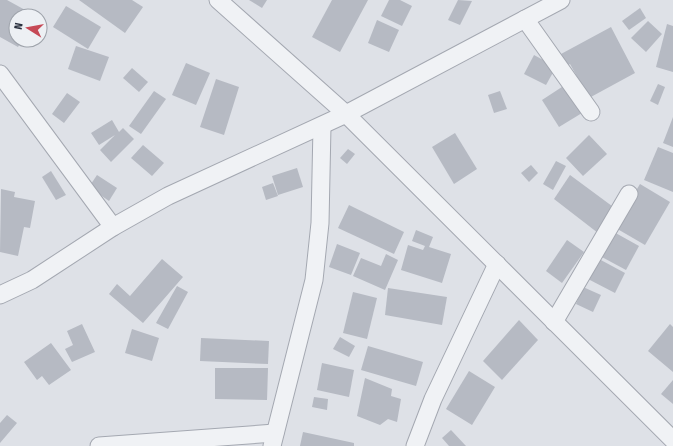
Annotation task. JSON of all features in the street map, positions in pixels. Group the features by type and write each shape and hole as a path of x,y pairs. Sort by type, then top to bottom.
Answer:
{"street":[{"path":"218,0 346,114 673,440"},
{"path":"0,295 32,280 113,227 168,196 346,114 558,1"},
{"path":"525,19 591,112"},
{"path":"0,74 113,227"},
{"path":"99,446 273,440 314,280 320,223 322,126"},
{"path":"554,322 629,194"},
{"path":"415,446 433,399 497,264"}],"building":[{"path":"0,0 7,0 22,8 8,8 8,41 0,37"},
{"path":"79,0 132,0 143,7 125,33"},
{"path":"249,0 267,0 262,8"},
{"path":"332,0 368,0 340,52 312,37"},
{"path":"389,0 400,0 412,6 402,26 381,16"},
{"path":"458,0 472,1 460,25 448,20"},
{"path":"66,6 101,27 88,49 53,27"},
{"path":"640,8 646,18 629,30 622,21"},
{"path":"377,20 399,30 389,52 368,43"},
{"path":"648,21 662,34 646,52 631,38"},
{"path":"667,24 673,26 673,72 656,67"},
{"path":"611,27 635,73 589,98 570,64 567,66 561,54"},
{"path":"76,46 109,57 100,81 68,69"},
{"path":"534,55 556,67 546,85 524,74"},
{"path":"186,63 210,73 196,105 172,95"},
{"path":"132,68 148,82 139,92 123,78"},
{"path":"216,79 239,87 224,135 200,127"},
{"path":"658,84 665,87 658,105 650,101"},
{"path":"565,85 582,113 559,127 542,100"},
{"path":"154,91 166,99 141,134 129,126"},
{"path":"500,91 507,109 494,113 488,95"},
{"path":"67,93 80,102 64,123 52,114"},
{"path":"673,117 673,147 663,143"},
{"path":"112,120 119,132 123,128 134,139 111,162 100,150 115,135 99,145 91,133"},
{"path":"455,133 477,169 454,184 432,147"},
{"path":"589,135 607,154 583,176 566,158"},
{"path":"143,145 164,163 152,176 131,158"},
{"path":"658,147 673,153 673,192 644,180"},
{"path":"348,149 355,154 347,164 340,158"},
{"path":"556,161 566,166 553,190 543,184"},
{"path":"531,165 538,173 529,182 521,173"},
{"path":"297,168 303,187 278,195 272,176"},
{"path":"51,171 66,195 56,200 42,177"},
{"path":"97,175 117,188 109,201 89,187"},
{"path":"570,175 616,209 598,233 554,199"},
{"path":"273,183 278,196 266,200 262,187"},
{"path":"640,184 670,202 645,245 614,227"},
{"path":"1,189 15,192 14,197 35,201 30,228 24,227 18,256 0,252"},
{"path":"349,205 404,232 394,254 338,228"},
{"path":"416,230 433,237 429,247 451,254 442,283 401,270 408,245 423,250 425,246 412,241"},
{"path":"612,231 639,246 626,270 600,256"},
{"path":"567,240 584,252 562,283 546,271"},
{"path":"337,244 360,253 351,275 329,267"},
{"path":"386,254 398,260 385,290 353,276 361,258 381,266"},
{"path":"162,259 183,277 143,323 109,294 117,284 130,296"},
{"path":"599,259 625,273 615,293 588,279"},
{"path":"177,286 188,292 168,329 156,323"},
{"path":"583,287 601,295 593,312 576,304"},
{"path":"388,288 447,297 442,325 385,315"},
{"path":"353,292 377,298 367,339 343,333"},
{"path":"519,320 538,340 502,380 483,361"},
{"path":"82,324 95,352 72,362 65,349 73,345 67,331"},
{"path":"670,324 673,327 673,372 648,351"},
{"path":"132,329 159,338 152,361 125,353"},
{"path":"340,337 355,346 349,357 333,349"},
{"path":"201,338 269,341 268,364 200,361"},
{"path":"51,343 71,370 49,385 42,376 37,380 24,362"},
{"path":"368,346 423,362 416,386 361,370"},
{"path":"322,363 354,370 349,397 317,390"},
{"path":"215,368 268,368 267,400 215,399"},
{"path":"469,371 495,387 472,425 446,409"},
{"path":"365,378 392,389 391,396 401,399 397,422 388,419 380,425 357,416"},
{"path":"673,380 673,404 661,394"},
{"path":"314,397 328,399 327,410 312,407"},
{"path":"7,415 17,423 0,443 0,423"},
{"path":"451,430 466,446 449,446 442,438"},
{"path":"303,432 354,443 354,446 300,446"}]}
